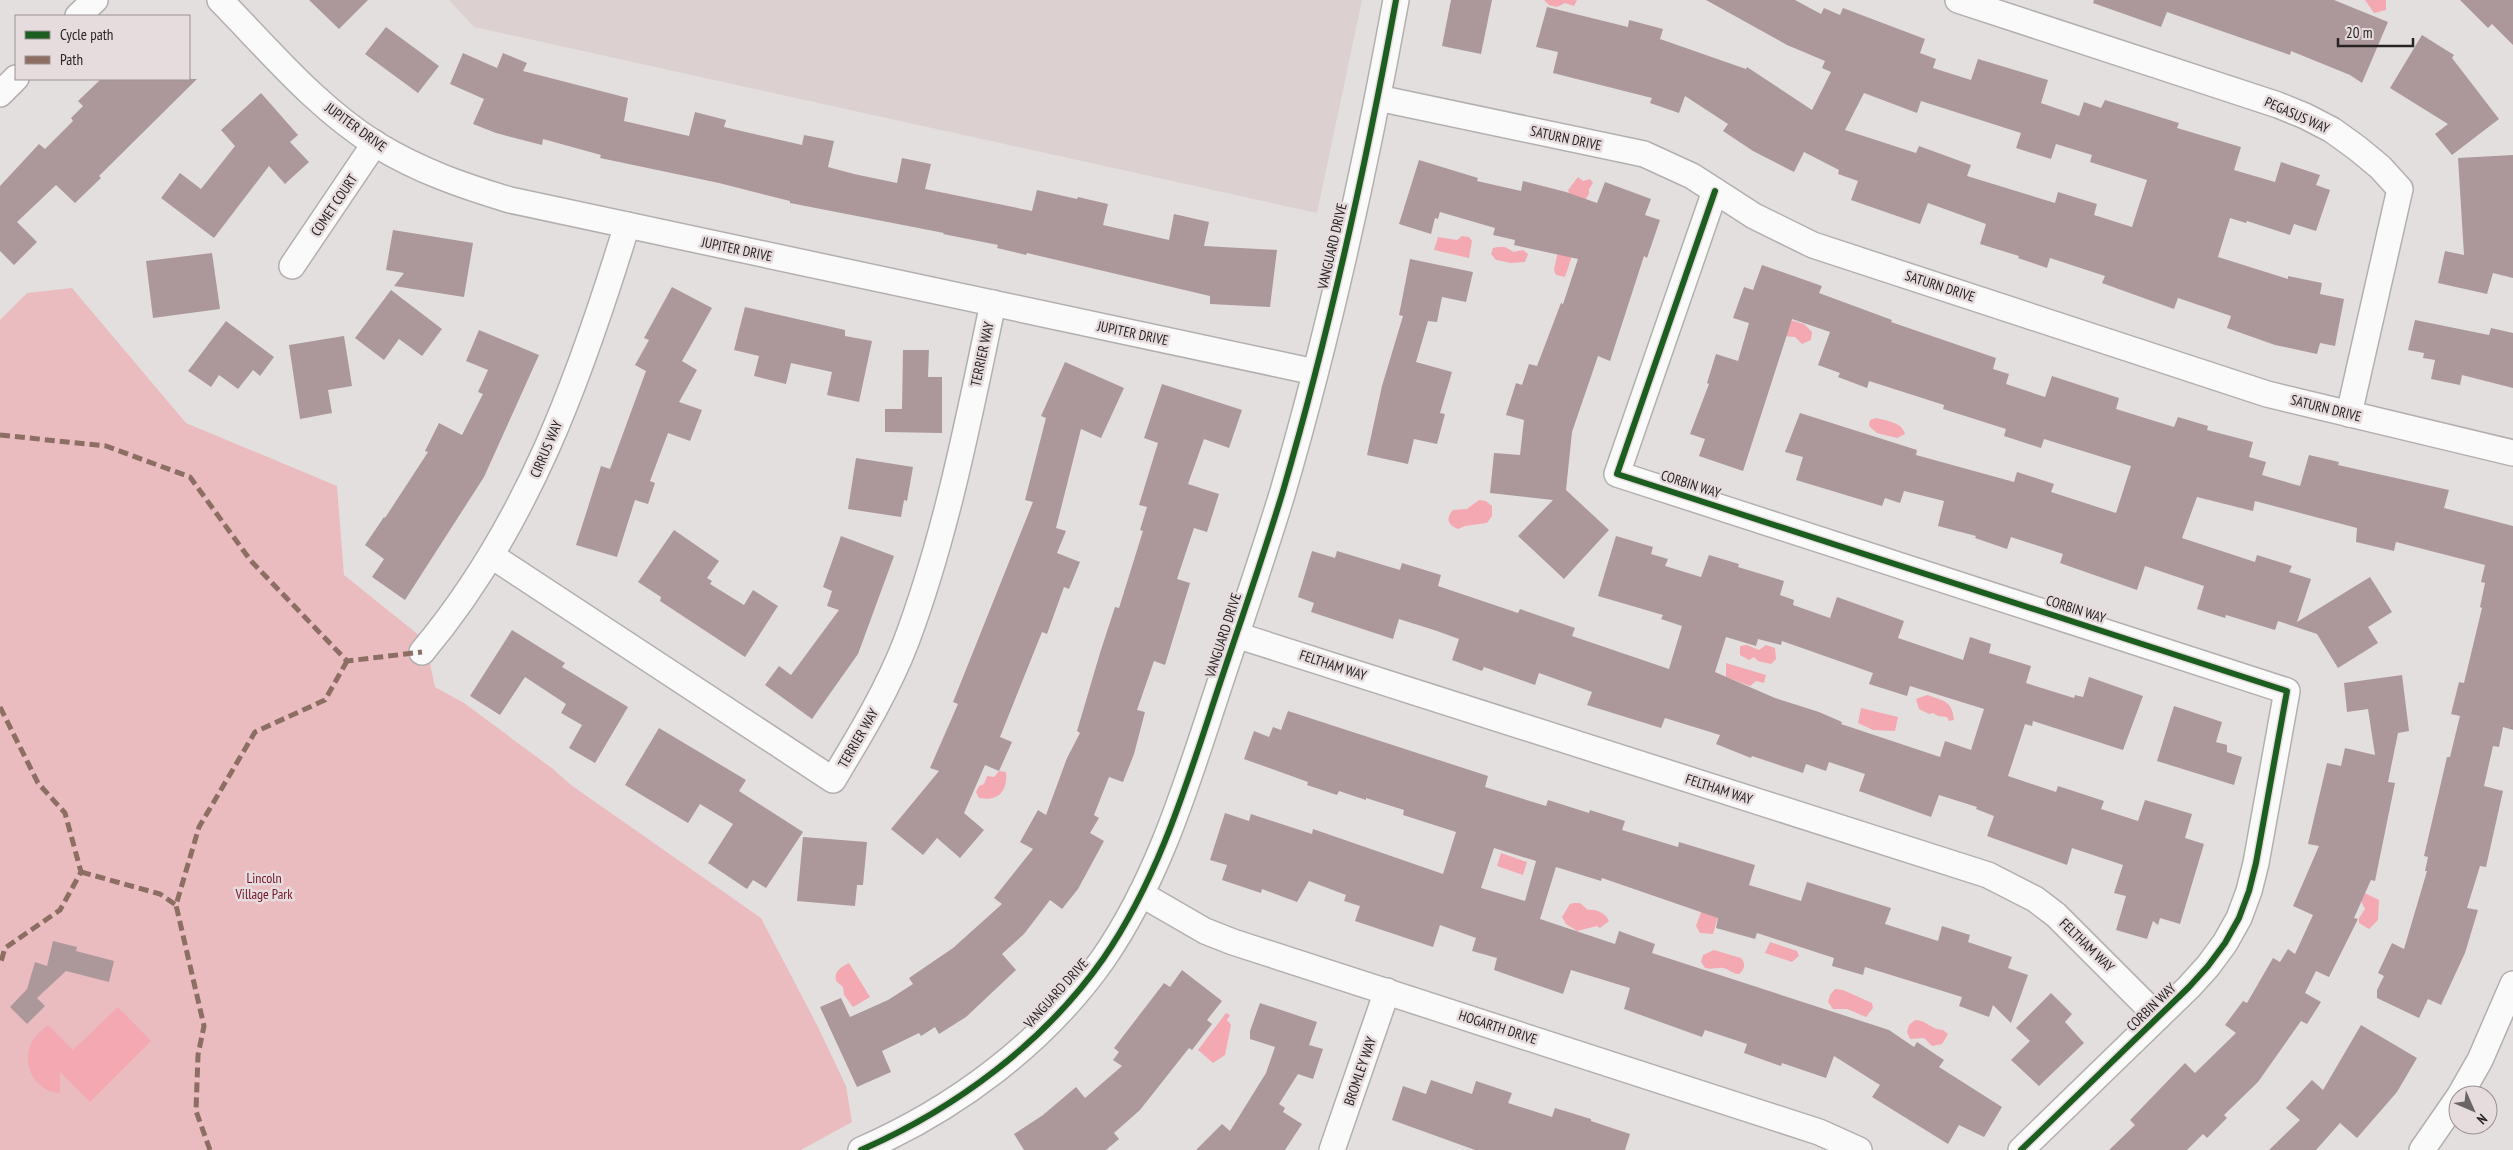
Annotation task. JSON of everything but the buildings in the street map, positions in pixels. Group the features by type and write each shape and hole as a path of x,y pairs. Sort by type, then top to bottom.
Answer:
{"street":[{"path":"79,15 95,0"},
{"name":"JUPITER DRIVE","path":"220,0 331,110 375,143 402,159 453,183 510,200 1315,372"},
{"name":"VANGUARD DRIVE","path":"861,1150 913,1125 960,1095 1010,1059 1075,994 1106,954 1141,894 1170,830 1282,492 1315,372 1378,98 1396,0"},
{"name":"PEGASUS WAY","path":"1958,0 2025,11 2278,104 2332,130 2380,167 2400,189 2350,414"},
{"path":"0,94 15,79"},
{"name":"SATURN DRIVE","path":"1378,98 1644,154 1669,163 1754,216 1813,245 2267,394 2513,452"},
{"name":"COMET COURT","path":"292,266 375,143"},
{"name":"CORBIN WAY","path":"1715,191 1617,474 2286,691 2256,863 2242,909 2225,943 2208,966 2158,1017 2021,1150"},
{"name":"CIRRUS WAY","path":"422,652 469,592 492,556 524,497 561,414 600,312 627,225"},
{"name":"TERRIER WAY","path":"492,556 834,780 873,713 890,678 906,642 928,578 963,448 993,303"},
{"name":"FELTHAM WAY","path":"1236,635 1988,875 2035,899 2056,915 2158,1017"},
{"name":"HOGARTH DRIVE","path":"1141,894 1206,931 1233,942 1819,1132 1859,1150"},
{"path":"2466,1085 2480,1060 2513,984"},
{"name":"BROMLEY WAY","path":"1332,1150 1387,991"},
{"path":"2422,1150 2448,1113"}],"shaded area":[{"path":"449,0 1362,0 1317,213 474,27"},
{"path":"1544,0 1577,0 1574,6 1565,3 1557,7 1549,5"},
{"path":"2365,0 2386,0 2386,10 2374,13"},
{"path":"1578,177 1583,181 1590,179 1593,183 1585,200 1571,198 1568,190"},
{"path":"1462,236 1469,237 1472,241 1469,258 1434,250 1438,237 1457,240"},
{"path":"1559,246 1572,256 1565,277 1556,275 1554,270"},
{"path":"1505,247 1514,252 1523,250 1528,254 1525,262 1511,263 1496,260 1491,254 1493,248"},
{"path":"1783,318 1804,324 1812,332 1811,340 1802,344 1795,337 1782,336"},
{"path":"1876,418 1897,424 1905,434 1897,438 1877,433 1869,426 1870,420"},
{"path":"1479,500 1486,501 1492,506 1492,516 1487,523 1465,526 1458,529 1450,524 1448,519 1453,510 1467,509"},
{"path":"1747,645 1759,650 1766,645 1775,648 1776,659 1771,664 1758,661 1754,657 1749,660 1740,655 1740,646"},
{"path":"1726,663 1766,675 1764,683 1756,681 1750,686 1726,677"},
{"path":"1927,695 1949,705 1954,720 1949,721 1947,717 1938,716 1933,713 1929,714 1919,709 1916,699"},
{"path":"1861,708 1898,717 1895,731 1873,730 1858,723"},
{"path":"999,771 1006,772 1003,790 996,797 979,798 976,792 979,786 984,784 987,776 994,777"},
{"path":"1501,853 1527,862 1523,875 1497,866"},
{"path":"2365,893 2379,900 2378,920 2369,929 2359,923 2359,918 2365,909 2361,901"},
{"path":"1580,903 1588,910 1600,912 1609,921 1600,928 1597,926 1577,931 1566,924 1562,917 1570,904"},
{"path":"1704,904 1718,916 1713,934 1700,933 1696,926"},
{"path":"1770,942 1797,951 1799,956 1792,962 1765,953"},
{"path":"1714,950 1741,958 1744,964 1743,970 1739,974 1723,968 1705,968 1701,962 1703,955"},
{"path":"849,963 870,997 853,1007 844,995 843,987 836,981 838,970"},
{"path":"1835,989 1843,990 1872,1003 1873,1008 1866,1017 1847,1009 1833,1009 1828,1002 1830,995"},
{"path":"118,1007 151,1041 90,1102 60,1072 60,1093 52,1092 38,1083 30,1070 28,1054 31,1043 40,1032 48,1025 73,1050"},
{"path":"1226,1013 1230,1015 1227,1020 1231,1025 1225,1055 1213,1063 1198,1050"},
{"path":"1915,1020 1943,1030 1948,1034 1942,1044 1932,1046 1924,1038 1910,1039 1907,1032 1909,1025"}],"green space":[{"name":"Lincoln Village Park","path":"72,288 186,423 337,486 344,575 425,640 435,687 464,703 553,769 571,785 761,918 817,1025 846,1086 852,1122 801,1150 0,1150 0,320 27,293"}],"marked path":[{"path":"0,435 106,446 190,477 251,561 347,661 422,652"},
{"path":"210,1150 196,1111 198,1055 204,1026 176,905 199,827 255,732 325,700 347,661"},
{"path":"0,707 38,783 65,813 81,872 60,910 5,948 0,965"},
{"path":"81,872 160,894 176,905"}],"cycle path":[{"path":"861,1150 930,1115 963,1094 995,1071 1054,1019 1080,990 1103,959 1123,927 1157,859 1185,788 1268,538 1300,430 1346,247 1396,0"},
{"path":"1715,191 1617,474 2287,691 2256,863 2249,891 2239,918 2225,943 2189,987 2021,1150"}]}
